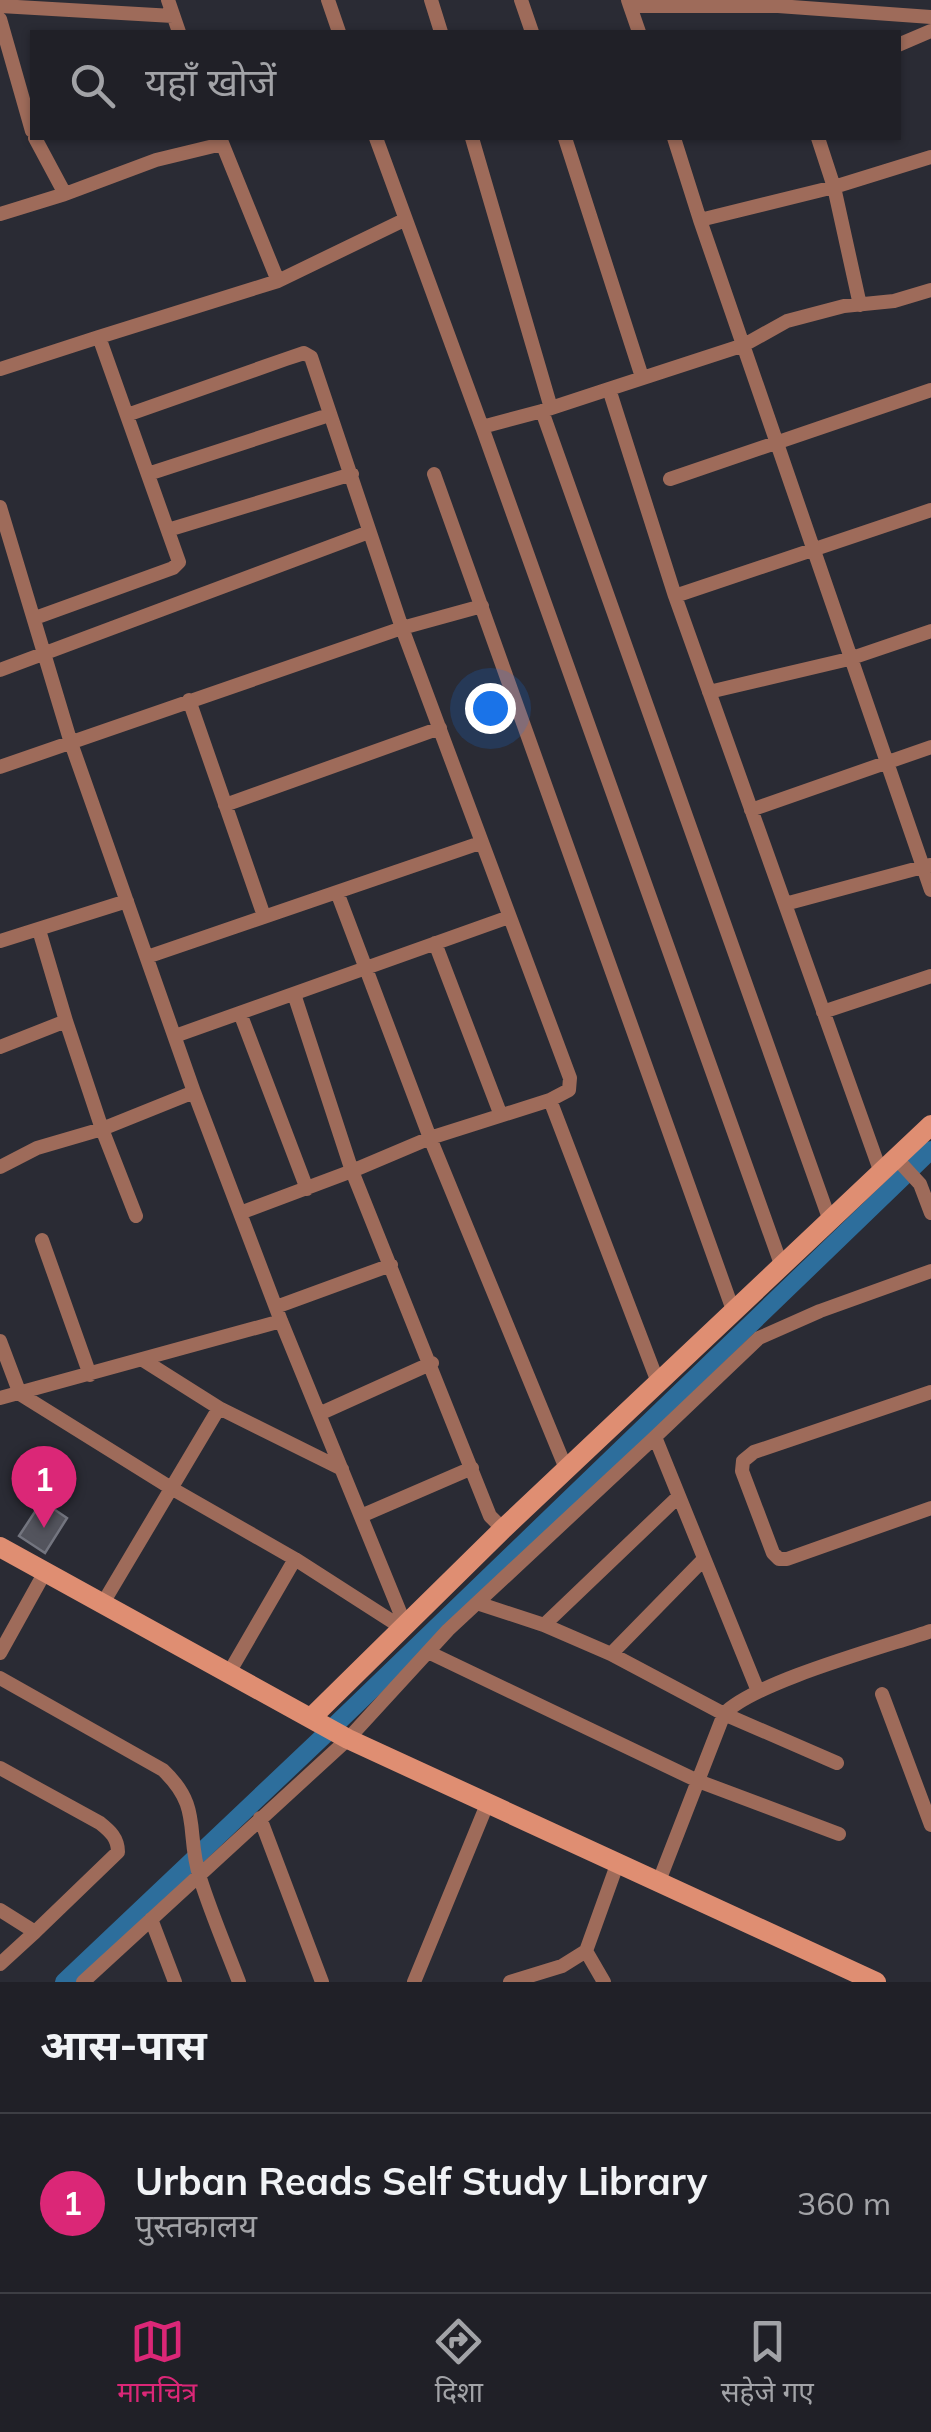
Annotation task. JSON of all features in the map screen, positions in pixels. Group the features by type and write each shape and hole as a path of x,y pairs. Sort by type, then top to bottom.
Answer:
{"street":[{"path":"168,0 178,30"},
{"path":"328,0 338,30"},
{"path":"432,0 440,30"},
{"path":"521,0 531,30"},
{"path":"639,30 629,3 778,6 931,17"},
{"path":"0,6 173,16"},
{"path":"0,19 30,120"},
{"path":"901,45 931,31"},
{"path":"37,140 65,194"},
{"path":"377,140 782,1268"},
{"path":"473,140 547,409 830,1221"},
{"path":"566,140 642,377"},
{"path":"675,140 849,659 927,866 931,890"},
{"path":"819,140 834,187 860,305"},
{"path":"0,214 221,141 278,281"},
{"path":"700,220 834,187 931,157"},
{"path":"0,369 278,281 404,220"},
{"path":"482,428 744,345 786,321 832,308 894,301 931,290"},
{"path":"35,618 177,566 179,562 99,337"},
{"path":"126,415 304,353 314,361 402,628 570,1078 566,1092 550,1100 430,1138 240,1213"},
{"path":"608,389 675,596 823,1012 894,1166 920,1184 931,1213"},
{"path":"670,480 931,390"},
{"path":"148,474 329,415"},
{"path":"168,530 352,474"},
{"path":"434,474 734,1313"},
{"path":"0,507 5,541 47,654 71,742 194,1092 405,1628"},
{"path":"675,596 931,510"},
{"path":"0,670 369,532"},
{"path":"0,767 402,628 482,606"},
{"path":"709,692 849,659 931,631"},
{"path":"189,700 264,916"},
{"path":"226,805 440,728"},
{"path":"752,810 931,747"},
{"path":"147,957 480,843"},
{"path":"785,904 927,866"},
{"path":"337,892 430,1138 567,1471"},
{"path":"0,942 127,901"},
{"path":"175,1036 509,917"},
{"path":"38,930 102,1129 136,1216"},
{"path":"435,943 500,1113"},
{"path":"823,1012 931,976"},
{"path":"294,994 352,1171 490,1516 503,1530"},
{"path":"240,1013 307,1188"},
{"path":"0,1048 66,1020"},
{"path":"0,1167 38,1148 102,1129 194,1092"},
{"path":"550,1100 659,1386"},
{"path":"314,1717 503,1530 830,1221 894,1166 931,1125"},
{"path":"42,1240 90,1375"},
{"path":"0,1398 143,1360 279,1314 391,1265"},
{"path":"82,1982 260,1818 477,1603 759,1338 820,1311 931,1271"},
{"path":"0,1342 20,1394 405,1628"},
{"path":"143,1360 219,1408 342,1469"},
{"path":"319,1414 432,1363"},
{"path":"931,1392 754,1452 743,1461 742,1471 774,1553 783,1560 931,1508"},
{"path":"102,1602 219,1408"},
{"path":"654,1437 758,1691"},
{"path":"360,1516 472,1468"},
{"path":"544,1625 680,1496"},
{"path":"0,1547 345,1737 876,1982"},
{"path":"611,1654 704,1558"},
{"path":"230,1671 295,1559"},
{"path":"0,1653 45,1572"},
{"path":"477,1603 544,1625 611,1654 724,1714 837,1762"},
{"path":"659,1881 724,1714 758,1691 931,1630"},
{"path":"428,1652 698,1781 839,1834"},
{"path":"0,1678 162,1770 173,1780 189,1805 198,1874 239,1982"},
{"path":"882,1694 931,1826"},
{"path":"0,1768 100,1823 118,1844 118,1852 0,1964"},
{"path":"414,1982 488,1802"},
{"path":"260,1818 322,1982"},
{"path":"510,1982 562,1966 586,1951 618,1862"},
{"path":"0,1910 34,1932"},
{"path":"150,1918 175,1982"},
{"path":"586,1951 604,1982"}],"building":[{"path":"42,1501 67,1518 45,1553 19,1536"}],"waterway":[{"path":"64,1982 931,1150"}],"place":[{"name":"Urban Reads Self Study Library","path":"44,1528"}]}
